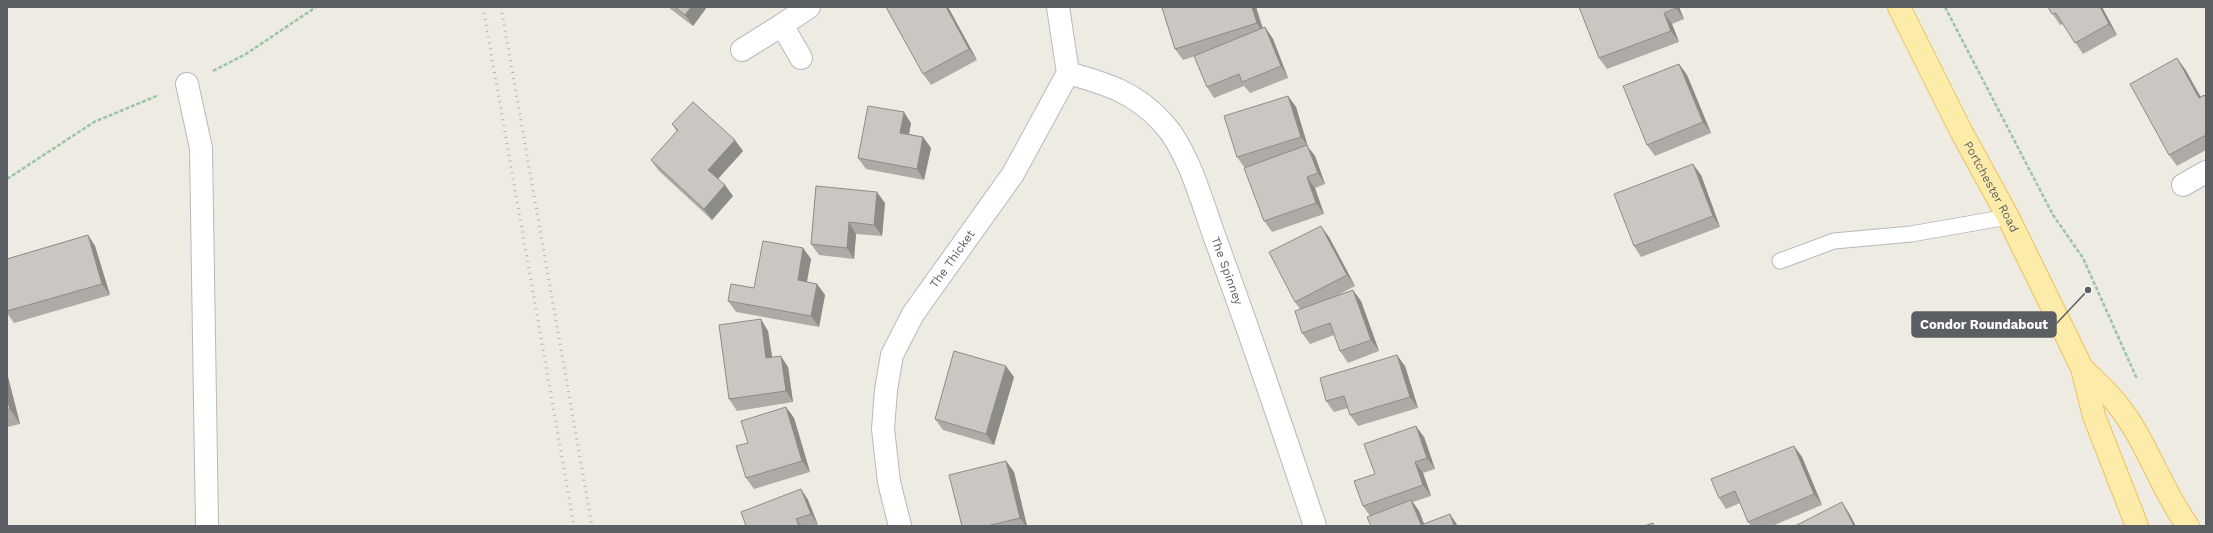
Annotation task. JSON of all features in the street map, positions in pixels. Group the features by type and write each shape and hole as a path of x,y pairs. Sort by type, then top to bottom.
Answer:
{"main road":[{"name":"Portchester Road","path":"1899,7 1961,131 2008,217 2082,368 2094,416 2137,526"},
{"name":"Portchester Road","path":"2082,368 2118,404 2141,441 2162,485 2188,526"}],"street":[{"path":"742,50 809,7"},
{"path":"1058,7 1068,73"},
{"path":"782,25 801,58"},
{"name":"The Thicket","path":"900,526 889,482 883,429 886,390 892,355 913,314 1014,174 1068,73"},
{"name":"The Spinney","path":"1068,73 1111,85 1138,100 1164,124 1186,159 1249,328 1315,526"},
{"path":"187,84 201,148 207,526"},
{"path":"2183,185 2206,172"}],"lane":[{"path":"1780,261 1834,241 1911,234 2008,217"}],"path":[{"path":"1945,7 2053,215 2082,258 2139,383"}],"building":[{"path":"675,7 691,7 685,15"},
{"path":"886,7 946,7 969,49 923,74"},
{"path":"1252,7 1257,23 1175,49 1162,8"},
{"path":"1579,7 1676,8 1664,13 1671,31 1599,58"},
{"path":"2048,7 2100,7 2109,24 2075,43 2056,13 2052,14"},
{"path":"1265,27 1281,66 1242,82 1239,74 1207,87 1194,56"},
{"path":"2177,58 2199,98 2204,95 2206,98 2206,135 2169,155 2130,84"},
{"path":"1679,64 1703,122 1647,145 1623,86"},
{"path":"1288,96 1301,137 1237,157 1224,116"},
{"path":"693,102 735,140 708,170 725,185 704,209 651,160 678,130 672,124"},
{"path":"868,106 904,112 900,133 923,137 917,169 858,158"},
{"path":"1307,145 1318,173 1307,177 1316,203 1264,221 1244,168"},
{"path":"1693,164 1713,216 1634,246 1614,194"},
{"path":"816,186 877,192 874,225 849,222 847,248 811,244"},
{"path":"1321,226 1347,275 1295,302 1269,252"},
{"path":"88,235 102,284 7,311 7,259"},
{"path":"763,241 803,248 798,280 817,284 811,316 728,301 731,284 754,288"},
{"path":"1353,290 1371,340 1340,351 1330,323 1302,333 1295,311"},
{"path":"761,319 766,358 781,356 786,391 729,399 719,325"},
{"path":"954,351 1006,366 986,434 935,419"},
{"path":"1397,355 1410,397 1350,415 1344,396 1326,401 1320,378"},
{"path":"7,398 10,409 7,410"},
{"path":"786,407 802,461 746,478 736,446 748,443 741,421"},
{"path":"1416,426 1427,458 1415,462 1423,485 1363,506 1354,481 1375,474 1364,444"},
{"path":"1794,446 1814,494 1748,522 1735,491 1719,498 1711,479"},
{"path":"1006,461 1020,518 987,526 962,526 949,475"},
{"path":"801,489 811,514 796,519 799,526 746,526 741,512"},
{"path":"1411,500 1421,525 1450,514 1454,526 1371,526 1367,517"},
{"path":"1842,502 1854,526 1795,526"},
{"path":"1653,523 1654,526 1644,526"}],"railway":[{"path":"483,7 574,526"},
{"path":"501,7 592,526"}],"place":[{"name":"Condor Roundabout","path":"2088,290"}]}
